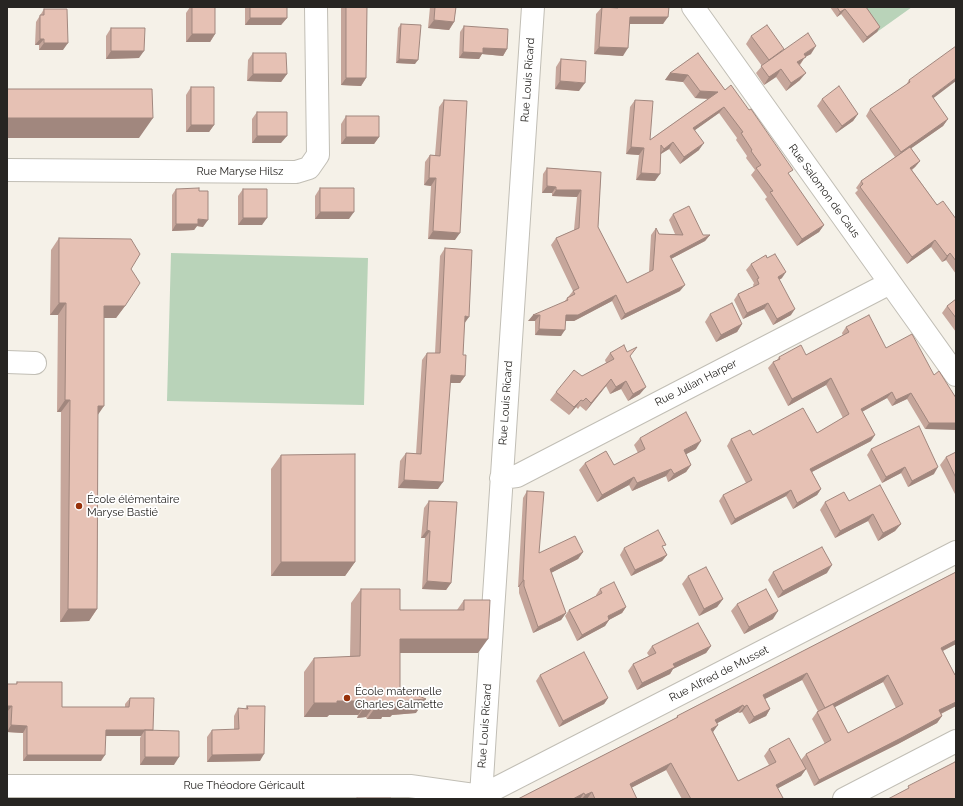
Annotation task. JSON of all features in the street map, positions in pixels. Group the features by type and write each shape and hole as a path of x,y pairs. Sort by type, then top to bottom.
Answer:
{"street":[{"name":"Rue Maryse Hilsz","path":"7,170 296,172 310,168 318,155 316,7"},
{"name":"Rue Louis Ricard","path":"482,798 533,7"},
{"name":"Rue Salomon de Caus","path":"693,7 956,375"},
{"name":"Rue Julian Harper","path":"502,478 517,476 890,282"},
{"path":"7,362 35,363"},
{"name":"Rue Alfred de Musset","path":"482,798 956,552"},
{"path":"844,799 956,741"},
{"name":"Rue Théodore Géricault","path":"7,786 410,786 454,796 482,798"}],"green space":[{"path":"858,7 912,7 877,32"},
{"path":"171,253 368,258 364,405 167,401"}],"building":[{"path":"192,7 215,7 215,34 192,34"},
{"path":"250,7 287,7 287,18 250,18"},
{"path":"346,7 367,7 366,78 346,78"},
{"path":"435,7 456,7 454,22 434,20"},
{"path":"602,7 669,7 668,17 630,17 628,48 599,47"},
{"path":"837,7 866,7 880,27 867,37 845,9 840,12"},
{"path":"44,9 67,9 68,43 44,43 44,39 40,39 40,15 44,15"},
{"path":"401,24 421,25 418,60 399,59"},
{"path":"767,25 784,49 769,60 751,36"},
{"path":"464,26 508,29 507,49 483,48 483,53 463,52"},
{"path":"111,28 145,28 144,51 111,51"},
{"path":"808,33 816,46 804,54 806,57 797,62 806,73 791,83 781,69 769,77 761,66"},
{"path":"956,46 956,78 932,96 948,119 901,152 870,109 910,82 909,80"},
{"path":"253,53 286,53 287,74 253,74"},
{"path":"698,53 725,90 731,85 749,110 751,109 793,170 788,173 824,225 802,239 770,192 773,191 756,168 761,165 741,133 743,132 724,107 693,128 704,143 684,157 673,142 664,149 661,145 660,174 641,173 644,148 631,147 635,100 653,101 650,140 718,92 700,91 688,75 670,73"},
{"path":"561,59 586,61 585,83 560,81"},
{"path":"839,86 858,114 842,126 822,99"},
{"path":"191,87 214,87 214,125 191,125"},
{"path":"7,89 152,89 153,118 7,118"},
{"path":"444,100 467,101 460,233 433,231 436,178 429,178 430,155 440,156"},
{"path":"257,112 287,112 287,136 257,136"},
{"path":"346,116 379,116 379,137 346,137"},
{"path":"910,147 920,161 910,168 937,205 943,201 956,219 956,261 950,253 947,256 935,240 912,257 860,187 863,184 861,181"},
{"path":"547,168 601,172 598,227 627,283 653,270 656,228 659,234 683,235 673,214 689,206 703,235 710,235 670,256 685,285 625,314 616,295 578,315 566,315 565,330 539,329 540,315 533,315 568,300 567,298 575,294 573,291 579,288 556,238 579,228 581,190 556,190 556,187 547,186"},
{"path":"199,188 199,191 208,191 208,220 198,219 198,224 176,224 176,189"},
{"path":"320,188 354,188 354,212 320,212"},
{"path":"243,189 267,189 267,218 243,218"},
{"path":"59,238 131,239 140,254 131,269 140,283 125,306 104,306 104,406 98,406 97,609 68,609 70,400 65,400 66,303 59,303"},
{"path":"445,248 472,250 469,317 465,316 463,355 466,355 465,376 451,375 443,482 404,480 406,453 421,454 427,353 440,353"},
{"path":"775,254 786,272 778,277 795,309 777,319 768,303 747,313 738,294 759,284 757,279 759,278 751,264 766,255 767,258"},
{"path":"956,299 956,318 947,306"},
{"path":"732,303 742,324 721,335 710,314"},
{"path":"869,315 886,348 912,334 934,375 939,371 956,398 956,423 929,423 911,393 896,400 892,392 861,409 875,435 810,469 821,489 797,503 791,490 735,519 723,495 752,480 731,439 750,430 753,435 803,408 817,433 849,414 831,378 792,399 773,362 801,345 806,355 849,332 846,327"},
{"path":"624,345 627,352 637,347 630,356 646,387 633,394 626,381 616,387 611,379 591,403 586,398 583,401 581,400 574,407 556,392 574,370 582,376 614,359 610,353"},
{"path":"686,412 701,441 684,450 691,465 674,474 671,469 637,483 634,477 602,495 585,463 606,451 614,465 645,449 640,438"},
{"path":"919,426 938,467 912,481 905,467 886,477 871,449"},
{"path":"956,452 956,478 946,457"},
{"path":"355,454 355,562 281,562 281,455"},
{"path":"880,485 901,524 883,533 873,514 840,531 825,502 844,492 849,501"},
{"path":"527,491 544,492 539,553 575,536 583,552 550,569 566,613 538,627 523,580"},
{"path":"429,501 457,502 451,583 427,581 430,531 427,530"},
{"path":"658,530 666,545 662,546 667,555 635,570 624,548"},
{"path":"822,547 832,565 783,591 773,572"},
{"path":"706,567 723,599 704,609 688,576"},
{"path":"956,572 956,640 941,648 955,675 956,674 956,702 939,710 942,716 819,780 806,754 831,740 817,712 825,708 807,673 763,695 770,709 754,717 747,705 744,707 743,705 715,720 718,725 711,729 738,781 776,762 769,749 789,738 806,769 776,785 783,798 781,799 691,799 671,763 630,784 637,799 595,799 592,792 585,795 584,793 573,799 518,799","holes":["888,675 903,704 848,733 833,704 825,708"]},
{"path":"614,582 626,607 608,616 609,620 582,635 569,610 602,593 600,589"},
{"path":"361,589 400,589 400,610 464,610 464,600 490,600 488,639 400,639 400,688 426,699 400,701 400,703 392,703 391,705 377,705 376,703 367,703 368,701 314,703 314,658 360,656"},
{"path":"766,589 778,611 749,627 737,604"},
{"path":"698,623 711,646 673,664 675,667 642,683 633,664 656,653 652,646"},
{"path":"584,652 608,698 563,721 540,675"},
{"path":"17,682 62,682 62,707 129,707 130,698 154,698 153,730 106,730 105,755 27,755 27,726 11,725 12,706 7,706 7,684 17,684"},
{"path":"247,706 265,706 264,754 212,755 212,730 239,729 238,708 248,709"},
{"path":"145,730 179,731 179,757 145,757"},
{"path":"955,762 956,799 888,799 909,788 908,786"},
{"path":"357,798 391,798 357,799"}],"place":[{"name":"École élémentaire Maryse Bastié","path":"79,506"},
{"name":"École maternelle Charles Calmette","path":"347,698"}]}
